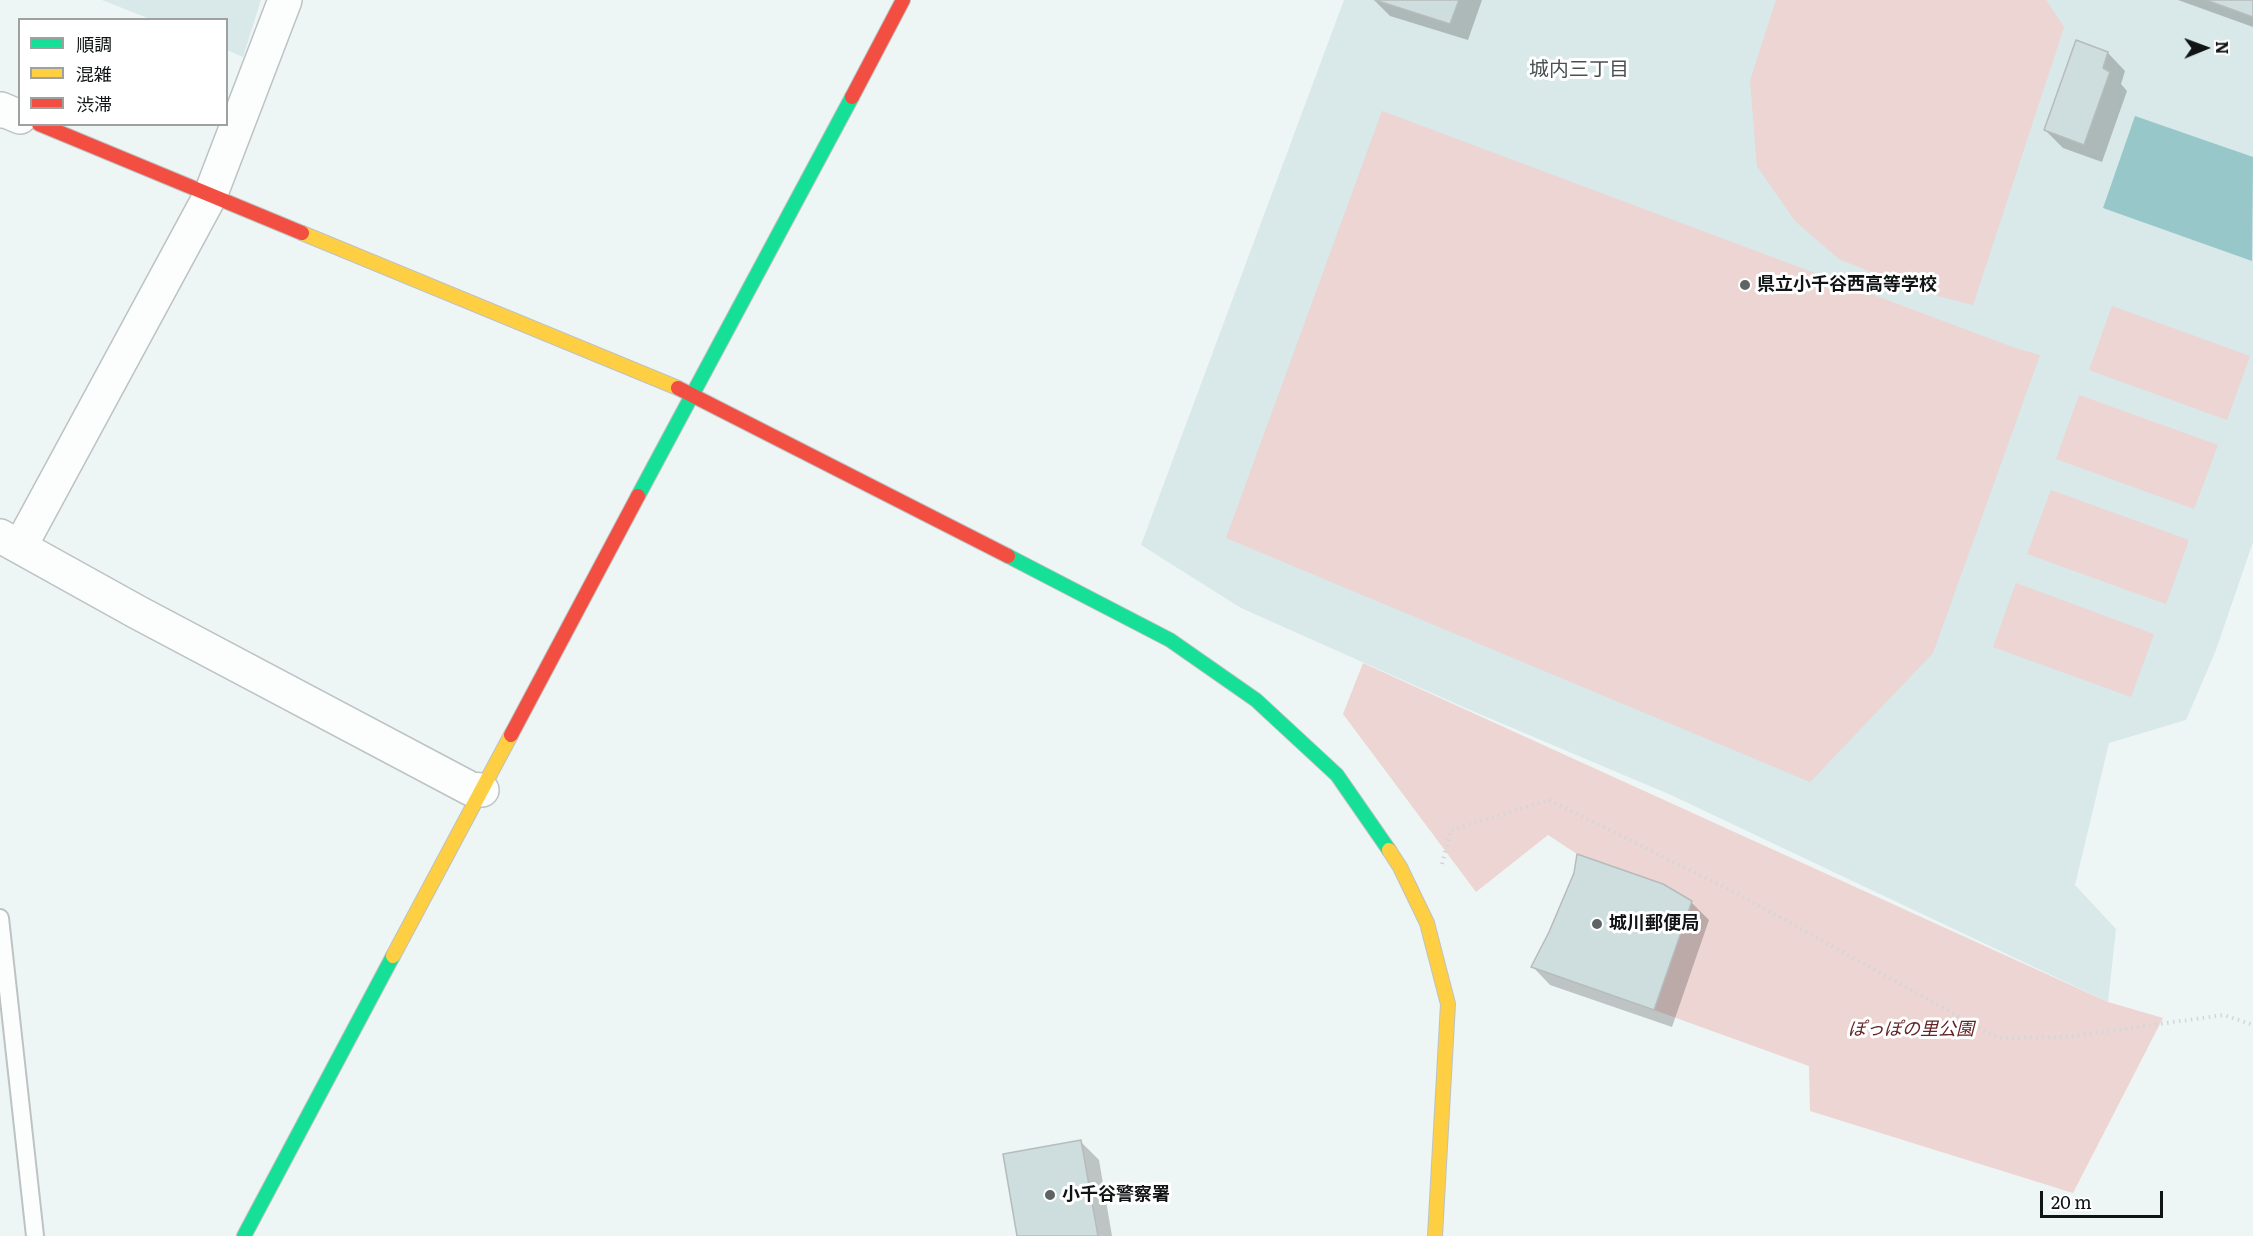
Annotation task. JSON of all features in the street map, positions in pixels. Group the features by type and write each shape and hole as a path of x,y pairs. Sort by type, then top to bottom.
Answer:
{"street":[{"path":"285,0 210,196 10,542 471,789 482,790"},
{"path":"244,1236 903,0"},
{"path":"0,111 1,109 18,116"},
{"path":"44,126 693,394 1170,640 1256,700 1337,775 1400,867 1427,923 1448,1004 1435,1236"}],"lane":[{"path":"0,918 36,1236"}],"path":[{"path":"1442,865 1451,830 1549,800 1736,893 1998,1038 2066,1037 2224,1015 2253,1025"}],"shaded area":[{"path":"102,0 261,0 243,57 228,50 228,18 147,18"},
{"name":"県立小千谷西高等学校","path":"1344,0 2253,0 2253,542 2216,650 2186,720 2109,743 2075,885 2116,929 2108,1002 1671,795 1470,710 1241,608 1141,545"}],"green space":[{"path":"1776,0 2046,0 2064,27 1973,305 1915,290 1839,259 1795,221 1757,166 1750,81"},
{"path":"1382,111 2018,349 2040,355 1933,653 1810,782 1226,538"},
{"path":"2112,306 2250,356 2227,420 2089,370"},
{"path":"2079,395 2218,445 2194,509 2056,459"},
{"path":"2051,490 2189,540 2166,604 2027,554"},
{"path":"2016,583 2154,634 2131,697 1993,647"},
{"name":"ぽっぽの里公園","path":"1363,663 2108,1002 2163,1018 2073,1193 1810,1111 1809,1066 1654,1010 1692,901 1663,884 1577,854 1548,835 1476,892 1343,714"}],"water":[{"path":"2135,116 2253,157 2252,261 2103,208"}],"building":[{"path":"1375,0 1459,0 1450,24"},
{"path":"2206,0 2253,0 2253,17"},
{"path":"2076,40 2108,52 2103,68 2110,72 2084,145 2044,130"},
{"name":"城川郵便局","path":"1577,854 1663,884 1692,901 1654,1010 1531,967 1549,932 1574,873"},
{"name":"小千谷警察署","path":"1081,1140 1098,1236 1017,1236 1003,1154"}],"traffic: fast":[{"path":"638,496 852,97"},
{"path":"1008,556 1170,640 1256,700 1337,775 1389,850"},
{"path":"244,1236 393,956"}],"traffic: slow":[{"path":"302,233 678,388"},
{"path":"393,956 511,735"},
{"path":"1389,850 1400,867 1427,923 1448,1004 1435,1236"}],"traffic: jam":[{"path":"852,97 903,0"},
{"path":"44,126 302,233"},
{"path":"678,388 1008,556"},
{"path":"511,735 638,496"}],"place":[{"name":"県立小千谷西高等学校","path":"1745,285"},
{"name":"城川郵便局","path":"1597,924"},
{"name":"小千谷警察署","path":"1050,1195"}],"district":[{"name":"城内三丁目","path":"1579,70"}]}
